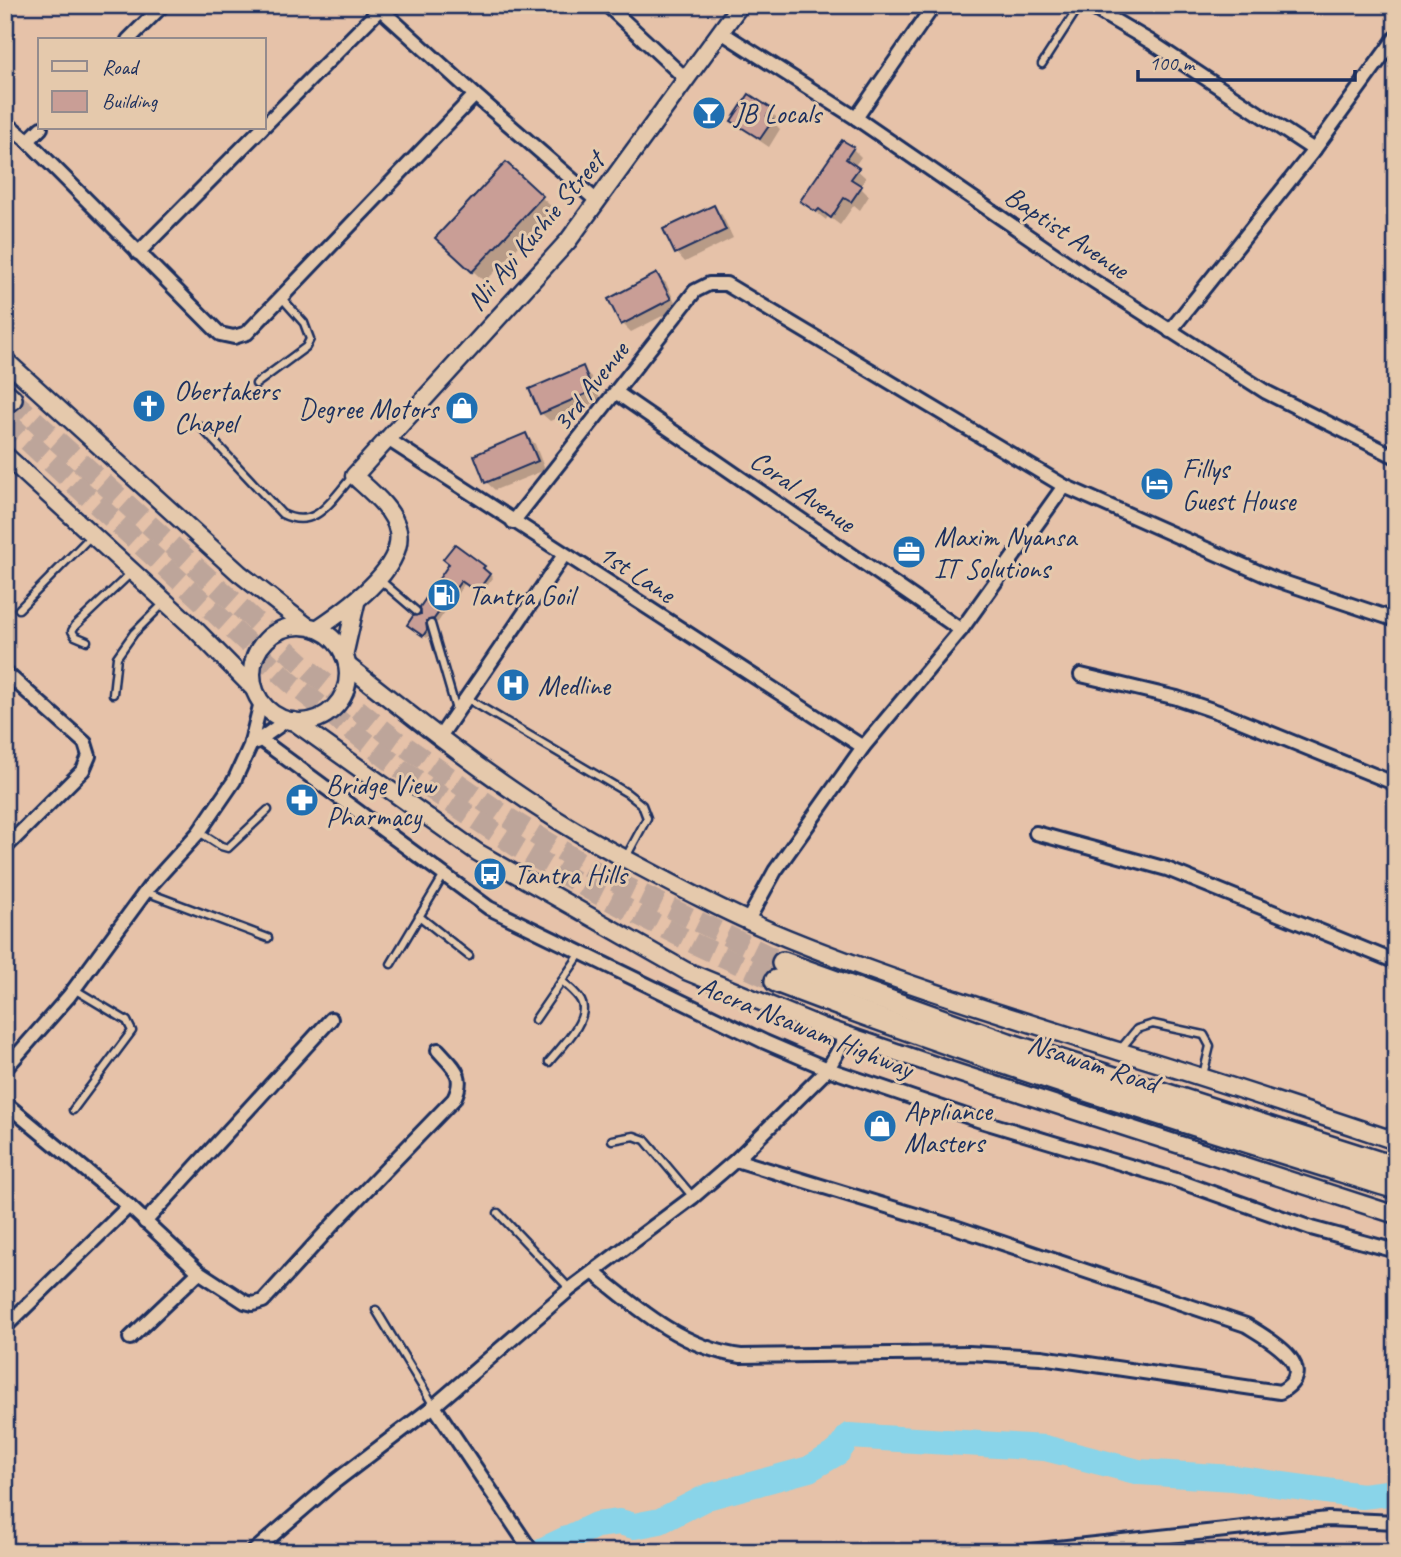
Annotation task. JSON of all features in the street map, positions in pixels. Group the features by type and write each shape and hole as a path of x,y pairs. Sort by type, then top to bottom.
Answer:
{"highway":[{"name":"Nsawam Road","path":"1396,1168 779,972 1000,1061 1202,1128 1396,1188"}],"main road":[{"name":"Nii Ayi Kushie Street","path":"354,476 568,241 740,5"},
{"path":"5,360 239,573 338,645 346,660 439,738 514,792 625,859 748,920 820,951 939,995 1396,1141"},
{"path":"5,454 166,602 277,716 290,720 477,852 687,971 847,1035 956,1073 1396,1215"},
{"path":"258,696 253,664 259,649 269,637 283,629 312,628 356,603 378,579 396,552 398,532 388,512 354,476"},
{"path":"290,720 320,717 335,706 345,690 346,660 356,603"}],"street":[{"path":"130,38 163,5"},
{"path":"607,5 686,79"},
{"path":"856,118 934,5"},
{"path":"1088,5 1151,42 1314,150"},
{"path":"266,124 378,7 598,202"},
{"name":"Baptist Avenue","path":"720,32 856,118 1170,331 1266,392 1396,457"},
{"path":"1170,331 1314,150 1396,37"},
{"path":"5,121 220,334 233,337 247,333 475,95"},
{"path":"28,141 39,130"},
{"path":"138,253 260,130"},
{"name":"3rd Avenue","path":"513,522 695,291 709,284 726,284 1064,486"},
{"name":"Coral Avenue","path":"617,393 961,630"},
{"name":"1st Lane","path":"386,438 863,747"},
{"path":"748,920 775,871 863,747 961,630 1064,486 1274,579 1396,620"},
{"path":"439,738 564,555"},
{"path":"5,672 85,743 89,756 83,769 5,848"},
{"path":"1081,675 1199,705 1396,784"},
{"path":"5,1069 74,989 145,891 199,832 234,781 254,740 258,696"},
{"path":"254,740 290,720"},
{"name":"Accra Nsawam Highway","path":"254,740 489,908 765,1042 828,1069 981,1121 1173,1179 1298,1224 1396,1251"},
{"path":"1036,832 1167,869 1396,962"},
{"path":"145,1222 331,1019"},
{"path":"253,1552 333,1483 434,1406 570,1289 736,1160 828,1069 847,1035"},
{"path":"5,1103 128,1206 199,1272 245,1302 253,1304 263,1301 454,1099 461,1086 458,1074 438,1050"},
{"path":"593,1272 640,1311 666,1328 721,1353 741,1356 969,1353 1041,1357 1280,1392 1291,1386 1295,1376 1293,1361 1279,1345 1246,1325 952,1226 736,1160"},
{"path":"5,1327 128,1206"},
{"path":"130,1338 199,1272"},
{"path":"434,1406 530,1549"},
{"path":"1028,1551 1328,1520 1396,1522"}],"lane":[{"path":"1042,64 1080,5"},
{"path":"257,384 306,347 310,339 304,323 281,297"},
{"path":"200,426 282,514 293,520 304,521 316,516 354,476"},
{"path":"19,609 93,535"},
{"path":"87,642 75,636 72,631 75,626 132,571"},
{"path":"378,579 416,611"},
{"path":"113,694 117,657 134,633 166,602"},
{"path":"431,624 457,711"},
{"path":"466,698 627,793 642,805 647,818 625,859"},
{"path":"199,832 228,848 268,810"},
{"path":"391,964 444,875"},
{"path":"145,891 268,938"},
{"path":"419,916 469,956"},
{"path":"535,1020 581,953"},
{"path":"549,1062 582,1019 584,1008 580,999 562,981"},
{"path":"73,1110 132,1031 127,1021 74,989"},
{"path":"1119,1051 1137,1030 1153,1024 1204,1035 1210,1046 1202,1077"},
{"path":"612,1140 634,1136 645,1140 692,1196"},
{"path":"498,1213 570,1289"},
{"path":"376,1310 434,1406"}],"building":[{"path":"749,94 772,109 767,116 773,120 760,139 731,121"},
{"path":"842,140 854,147 846,159 859,168 851,179 862,186 851,202 844,198 831,218 819,209 816,212 800,201"},
{"path":"506,162 543,196 472,272 435,238"},
{"path":"714,205 726,230 675,254 663,229"},
{"path":"657,273 671,299 621,325 608,299"},
{"path":"583,366 593,391 540,414 529,389"},
{"path":"526,433 538,461 485,483 474,455"},
{"path":"455,544 485,566 483,568 490,574 477,592 461,581 434,619 426,621 427,630 423,636 407,625 413,616 421,614 420,607 449,564 443,559"}],"waterway":[{"path":"539,1552 596,1525 620,1522 634,1526 660,1521 707,1497 809,1469 838,1452 849,1436 1045,1448 1139,1472 1233,1478 1362,1496 1396,1492"}],"tunnel":[{"path":"11,399 310,671 393,738 508,818 600,874 783,963"},
{"path":"5,420 290,682 402,770 519,848 590,890 695,944 776,981"}],"place":[{"name":"JB Locals","path":"709,113"},
{"name":"Obertakers Chapel","path":"149,406"},
{"name":"Degree Motors","path":"462,408"},
{"name":"Fillys Guest House","path":"1157,484"},
{"name":"Maxim Nyansa IT Solutions","path":"909,552"},
{"name":"Tantra Goil","path":"444,595"},
{"name":"Medline","path":"513,685"},
{"name":"Bridge View Pharmacy","path":"302,800"},
{"name":"Tantra Hills","path":"490,874"},
{"name":"Appliance Masters","path":"880,1126"}]}
